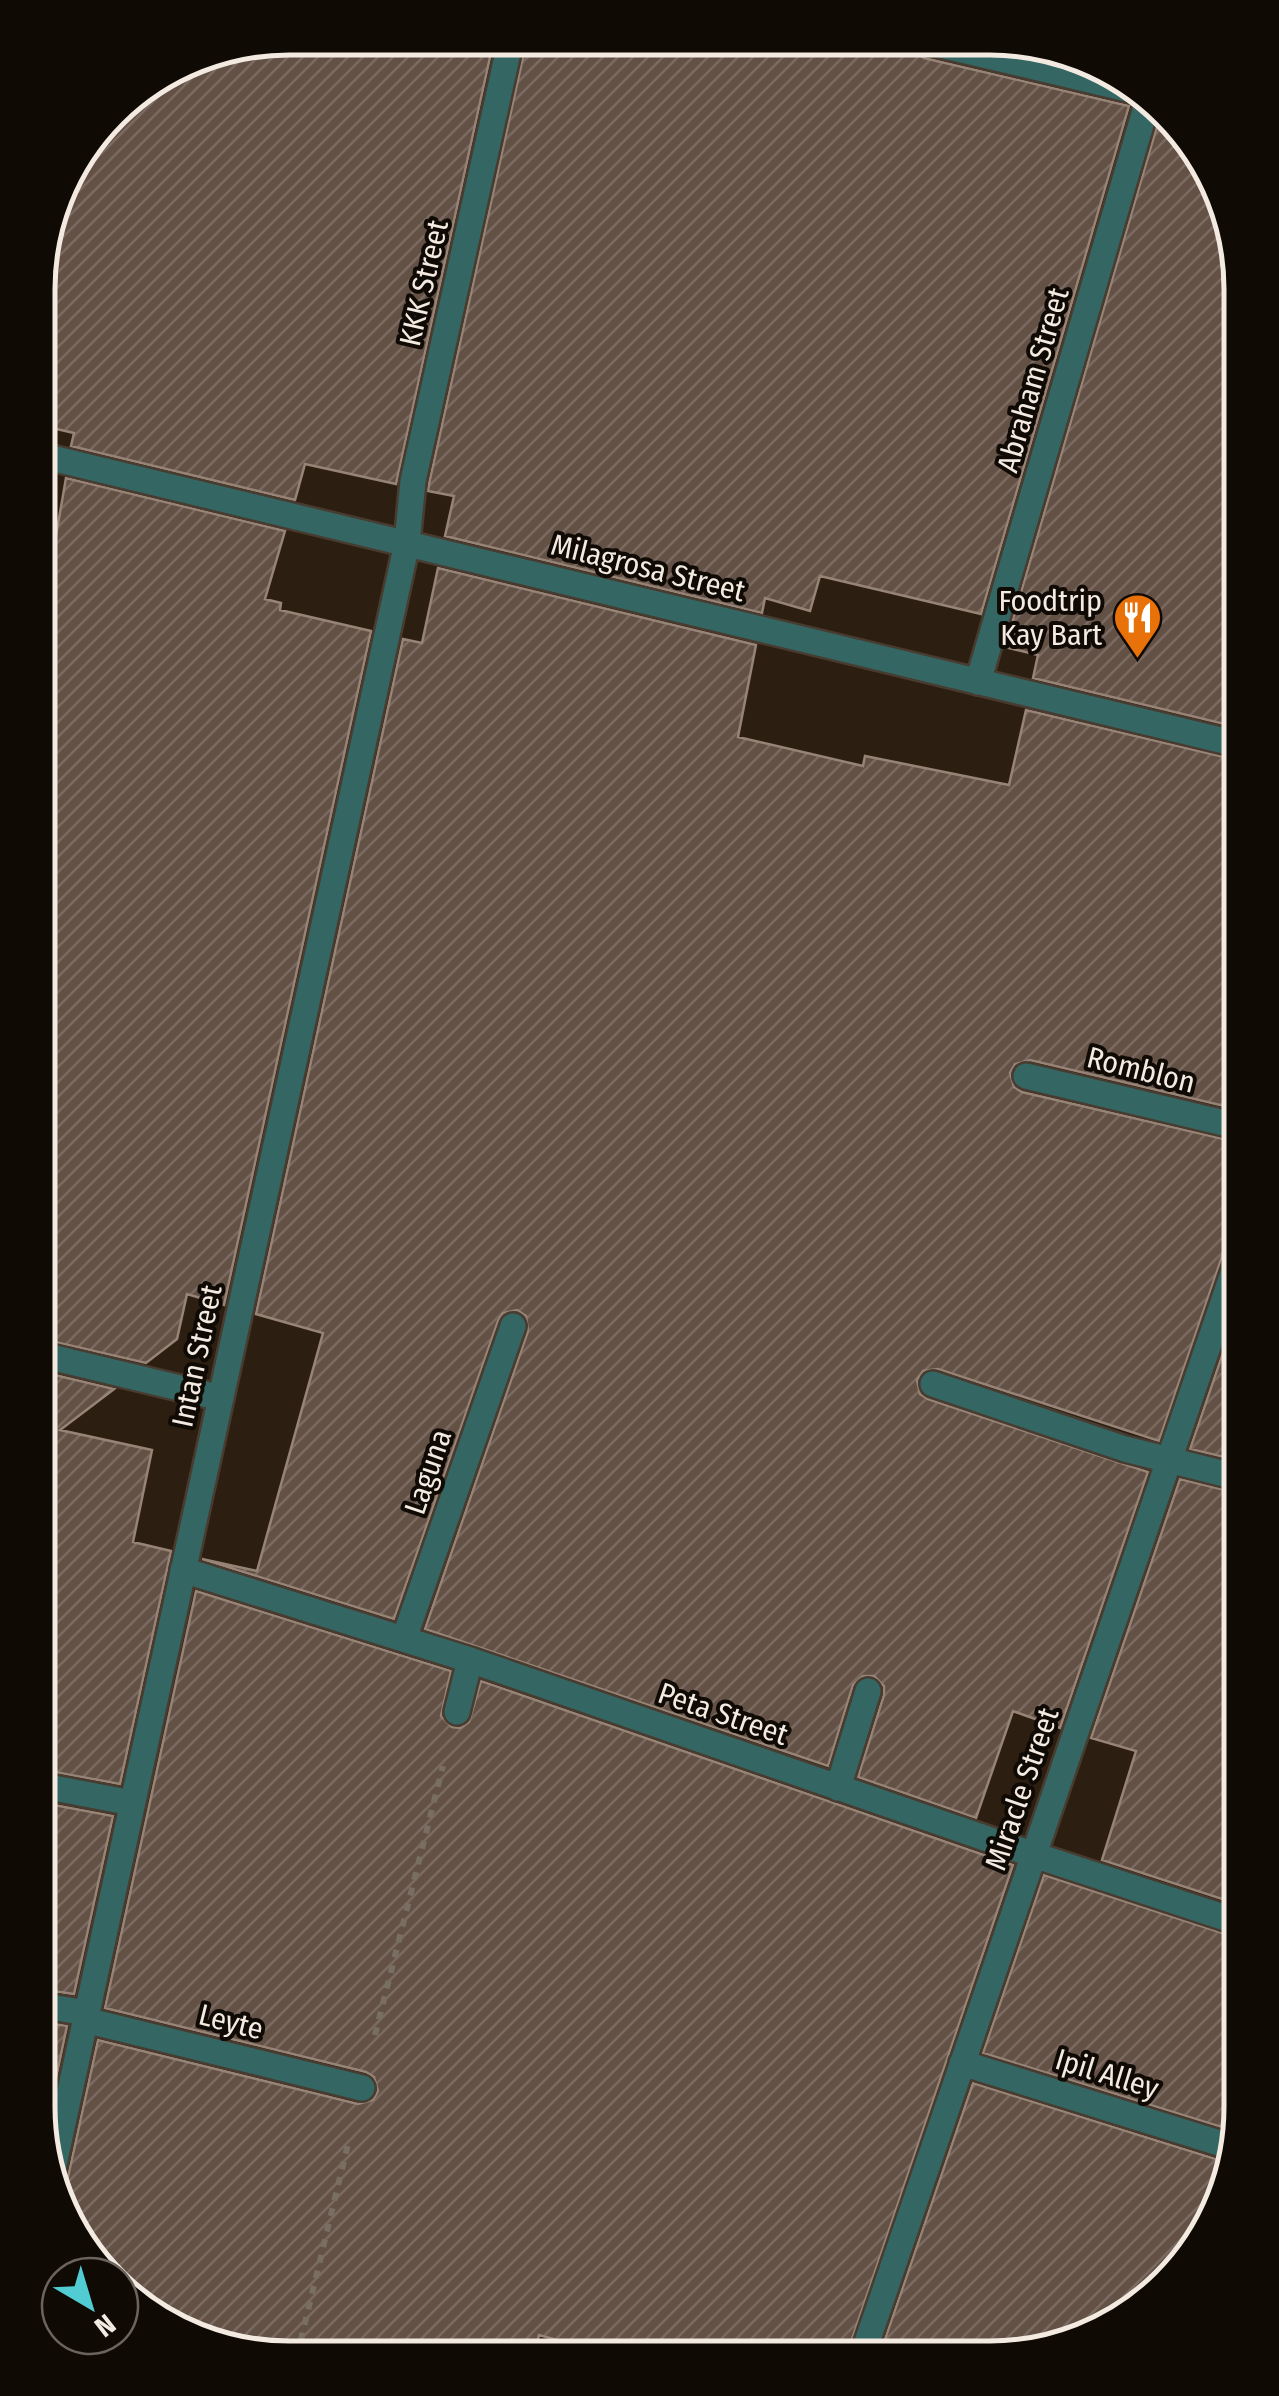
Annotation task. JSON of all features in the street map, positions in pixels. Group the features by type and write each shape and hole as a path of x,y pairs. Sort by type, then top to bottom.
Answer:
{"street":[{"path":"983,55 1100,83"},
{"name":"KKK Street","path":"407,544 413,481 508,56"},
{"name":"Abraham Street","path":"978,682 1145,114"},
{"name":"Milagrosa Street","path":"55,459 1224,742"},
{"name":"Intan Street","path":"58,2145 407,544"},
{"name":"Romblon","path":"1026,1076 1224,1124"},
{"name":"Miracle Street","path":"867,2341 1223,1301"},
{"name":"Laguna","path":"404,1639 513,1326"},
{"path":"55,1358 221,1398"},
{"path":"932,1384 1126,1450 1223,1473"},
{"name":"Peta Street","path":"183,1570 470,1660 1223,1916"},
{"path":"457,1712 470,1660"},
{"path":"838,1788 868,1691"},
{"path":"55,1788 132,1802"},
{"name":"Leyte","path":"55,2009 362,2088"},
{"name":"Ipil Alley","path":"962,2063 1221,2144"}],"building":[{"path":"919,55 1129,106 981,614 820,576 810,611 765,598 762,613 445,536 454,496 428,491 523,56"},
{"path":"490,56 396,484 305,464 295,500 71,446 74,433 55,429 55,289 63,228 94,159 146,103 199,73 243,59"},
{"path":"1157,126 1185,159 1200,185 1212,214 1222,258 1224,724 1033,678 1038,655 1005,647"},
{"path":"66,478 285,531 265,599 281,603 280,610 371,631 224,1305 187,1294 177,1339 146,1363 55,1342 55,542"},
{"path":"438,568 756,645 738,737 863,766 865,756 1009,785 1026,710 1224,757 1224,1106 1030,1060 1015,1064 1010,1073 1014,1087 1022,1092 1224,1139 1223,1252 1159,1441 938,1369 923,1371 917,1380 920,1394 928,1399 1148,1472 1060,1728 1013,1711 976,1818 858,1777 884,1695 884,1686 874,1676 863,1676 853,1685 828,1766 425,1629 528,1331 526,1316 517,1310 503,1313 498,1321 394,1619 202,1559 257,1571 323,1333 256,1314 403,639 422,643"},
{"path":"1223,1351 1223,1457 1190,1449"},
{"path":"55,1375 114,1389 60,1430 152,1450 133,1542 171,1551 120,1784 55,1772"},
{"path":"1180,1479 1223,1490 1223,1899 1102,1860 1136,1751 1091,1738"},
{"path":"196,1591 451,1671 441,1716 452,1727 460,1728 469,1722 481,1681 1013,1865 851,2341 561,2341 539,2335 537,2341 258,2339 199,2323 146,2293 140,2288 140,2256 108,2256 86,2224 67,2182 98,2040 358,2104 373,2100 378,2091 374,2077 105,2008"},
{"path":"55,1805 113,1816 74,1994 55,1991"},
{"path":"1044,1875 1223,1933 1223,2127 983,2053"},
{"path":"55,2024 67,2026 55,2083"},
{"path":"973,2083 1218,2160 1206,2197 1176,2250 1133,2293 1107,2310 1065,2329 1021,2339 884,2341"}],"place":[{"name":"Foodtrip Kay Bart","path":"1137,660"}]}
